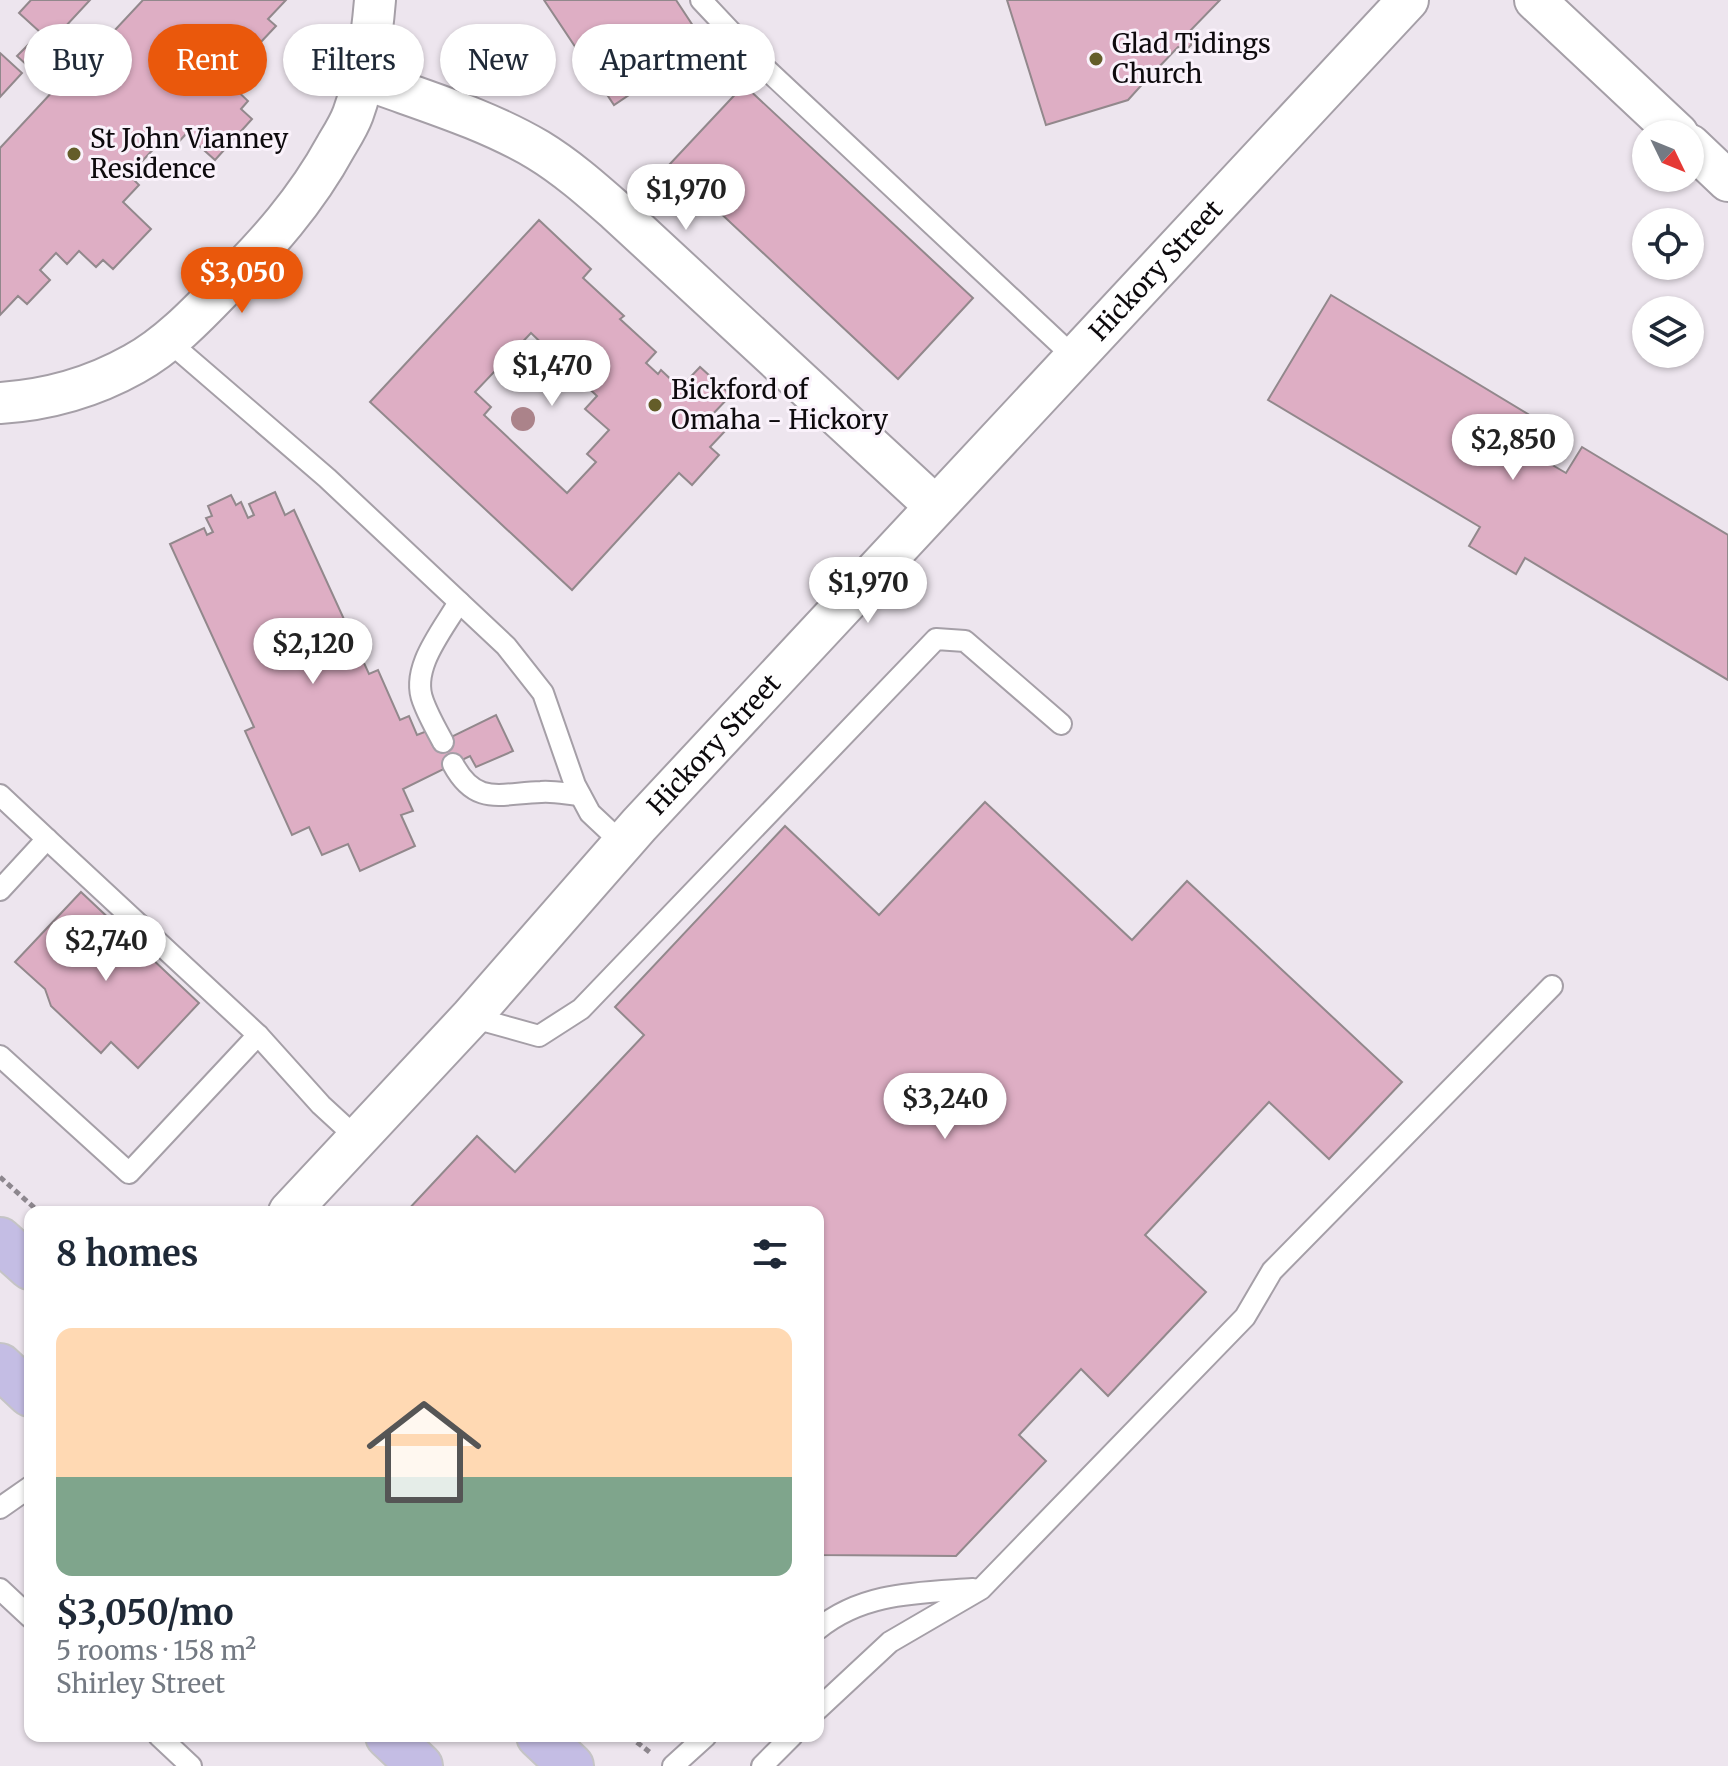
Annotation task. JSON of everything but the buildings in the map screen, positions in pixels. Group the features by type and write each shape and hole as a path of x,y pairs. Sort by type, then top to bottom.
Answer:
{"main road":[{"path":"0,1240 24,1262"},
{"path":"0,1366 24,1388"},
{"path":"394,1742 420,1766"},
{"path":"545,1742 571,1766"}],"street":[{"path":"374,24 375,0"},
{"name":"Hickory Street","path":"295,1206 471,1017 623,844 935,506 1408,0"},
{"path":"1535,0 1663,120"},
{"path":"0,403 50,397 89,385 138,362 200,312 260,251 304,200 353,115 358,96"},
{"path":"411,96 497,128 572,173 935,506"},
{"path":"1704,158 1728,181"}],"lane":[{"path":"701,0 765,68 1074,357"},
{"path":"167,340 327,478 506,646 543,693 580,795 590,813 623,844"},
{"path":"443,742 421,699 419,678 459,602"},
{"path":"471,1017 539,1036 581,1009 936,639 965,641 1061,724"},
{"path":"453,764 462,780 479,792 508,796 542,791 580,795"},
{"path":"0,795 258,1035 321,1105 358,1139"},
{"path":"0,890 47,839"},
{"path":"824,1703 890,1642 981,1589 1245,1317 1272,1271 1552,986"},
{"path":"0,1056 129,1173 258,1035"},
{"path":"0,1508 24,1491"},
{"path":"0,1589 24,1611"},
{"path":"824,1624 834,1615 864,1602 893,1595 981,1589"},
{"path":"165,1742 191,1766"},
{"path":"673,1766 699,1742"},
{"path":"762,1766 786,1742"}],"path":[{"path":"0,1177 32,1206"}],"place":[{"name":"Glad Tidings Church","path":"1096,59"},
{"name":"St John Vianney Residence","path":"74,154"},
{"name":"Bickford of Omaha - Hickory","path":"655,405"}]}
